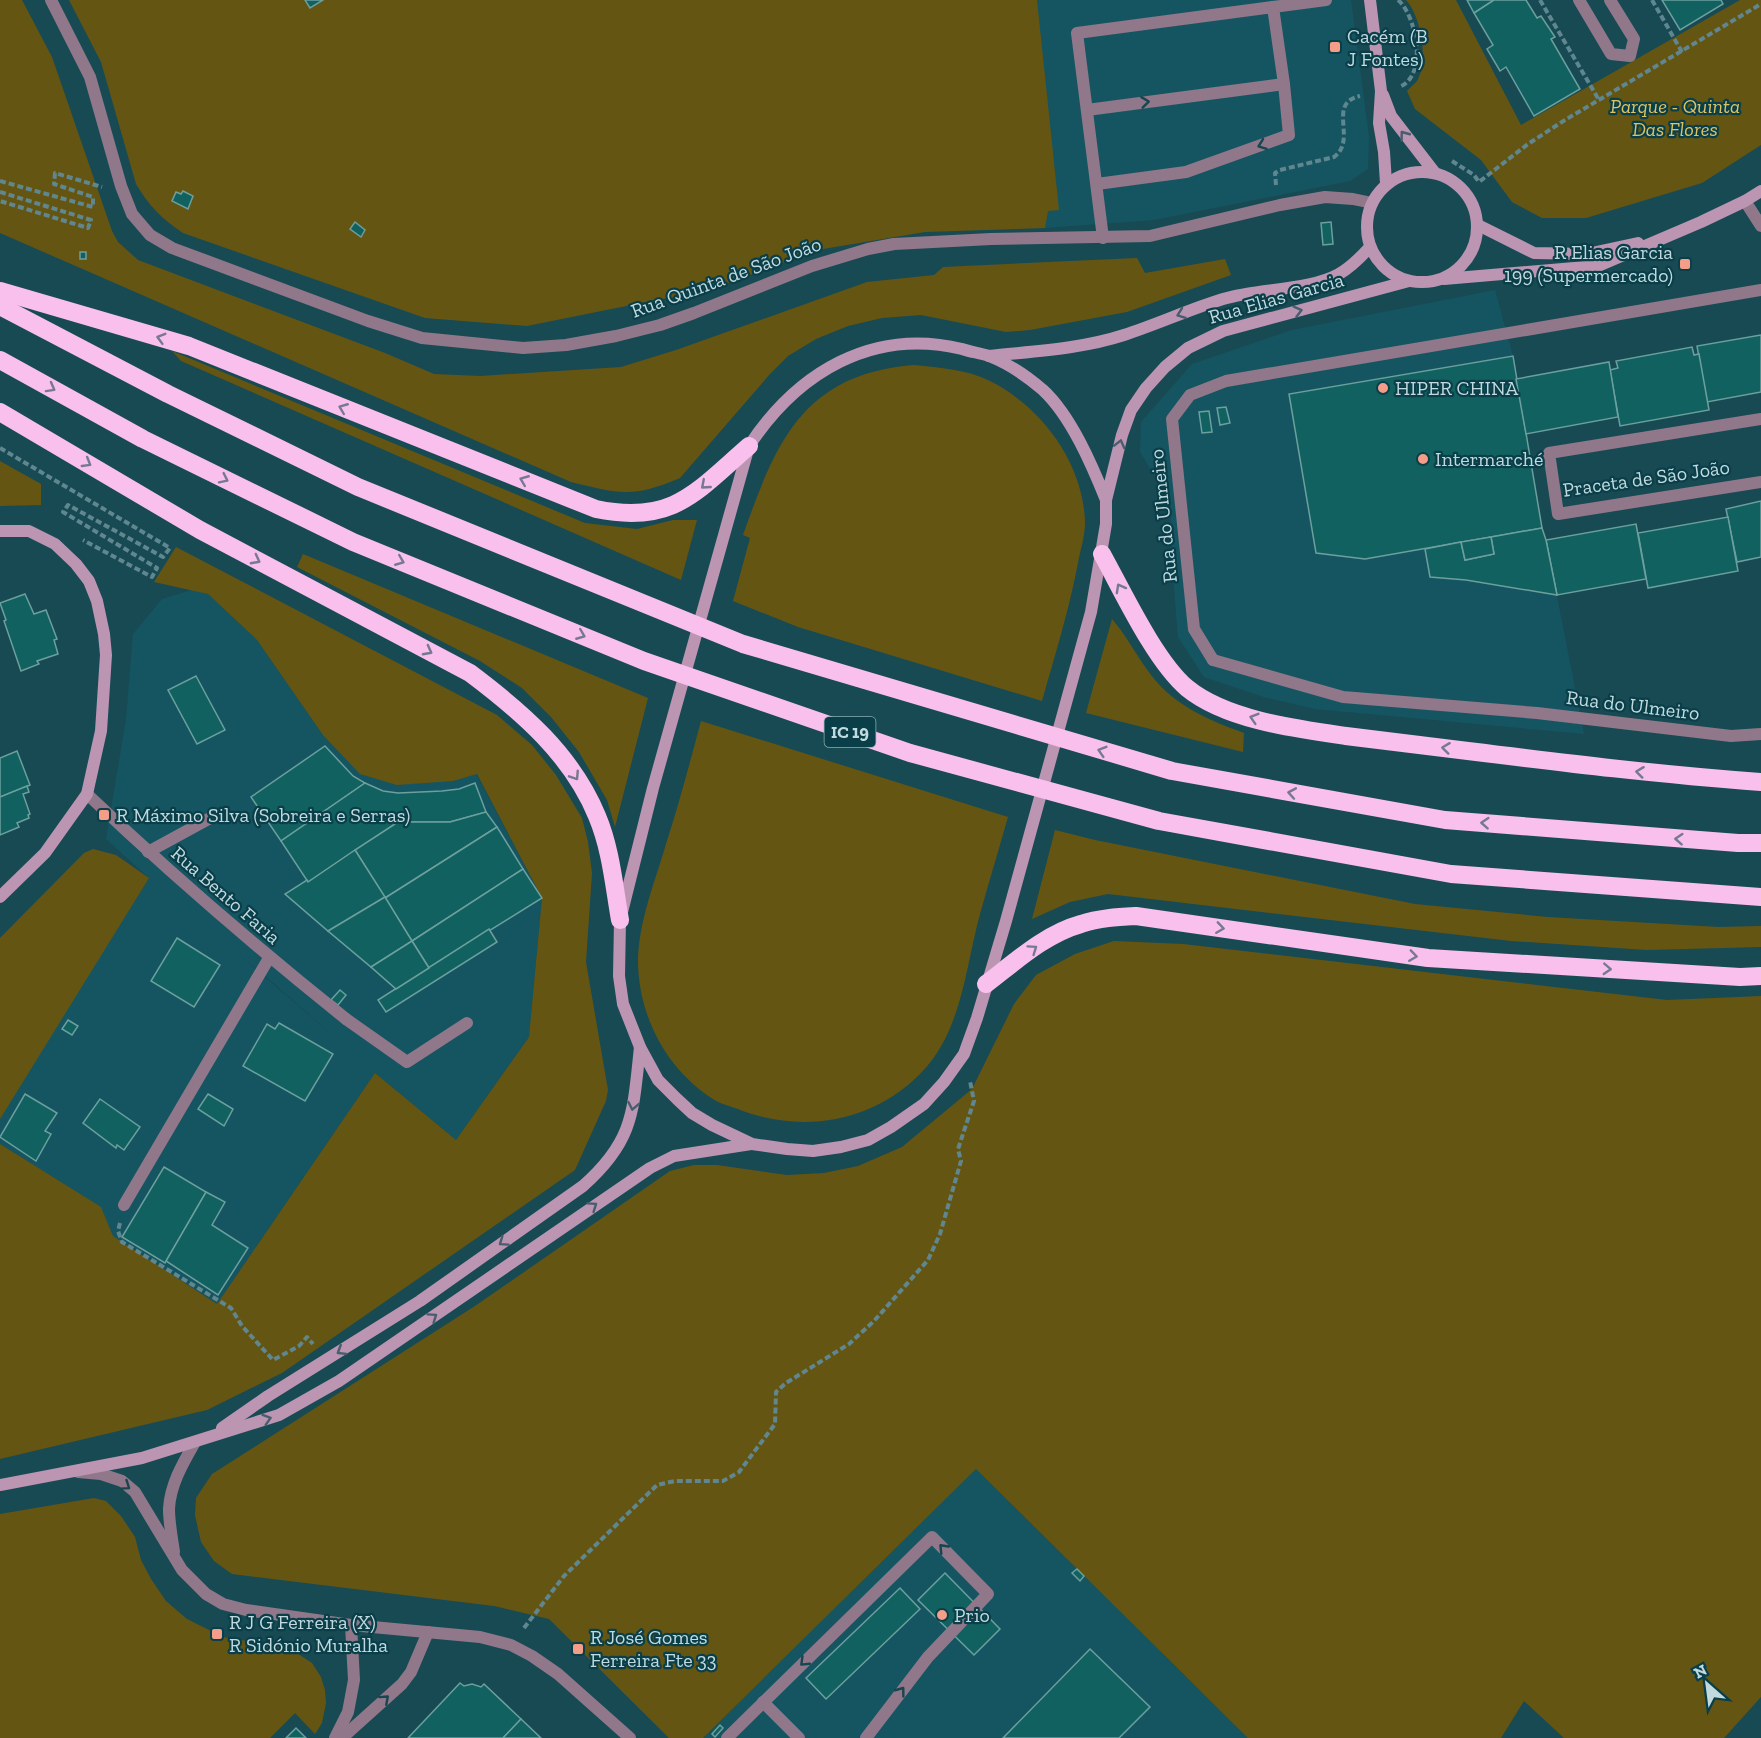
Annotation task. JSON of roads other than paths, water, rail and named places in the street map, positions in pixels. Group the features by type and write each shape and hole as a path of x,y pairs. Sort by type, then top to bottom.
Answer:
{"highway":[{"path":"0,291 189,346 596,509 614,513 638,513 676,506 696,492 749,446"},
{"path":"0,306 168,394 358,487 742,644 1172,771 1445,820 1761,843"},
{"name":"IC 19","path":"0,360 142,439 352,542 644,661 910,753 1159,821 1451,874 1761,897"},
{"path":"0,412 200,530 470,673 508,702 562,755 581,784 598,817 608,853 620,920"},
{"path":"1102,554 1150,640 1175,675 1188,689 1236,713 1282,727 1372,739 1672,776 1761,782"},
{"path":"986,984 1037,946 1059,933 1080,924 1105,918 1136,916 1428,958 1740,977 1761,976"}],"street":[{"name":"Rua Quinta de São João","path":"51,0 90,77 121,186 132,214 150,235 183,252 368,321 422,338 523,348 566,345 660,325 694,314 812,266 868,249 894,244 991,239 1150,236 1280,205 1325,197 1372,203"},
{"path":"1103,238 1077,33 1326,0"},
{"path":"1371,0 1381,91 1379,123 1386,183"},
{"path":"1579,0 1611,54 1630,56 1634,39 1610,0"},
{"path":"1097,184 1186,172 1289,135 1273,7"},
{"path":"1087,110 1284,84"},
{"path":"1381,91 1390,116 1435,173"},
{"path":"1438,279 1454,271 1467,259 1475,243 1478,225 1474,207 1465,191 1452,180 1435,173 1419,171 1403,175 1386,183 1372,203 1367,218 1367,232 1370,247 1379,262 1393,274 1409,281 1423,282 1598,266 1745,201 1761,191"},
{"path":"1745,201 1761,226"},
{"path":"1478,225 1534,253 1587,254 1660,239"},
{"name":"Rua Elias Garcia","path":"989,356 1084,345 1123,335 1223,299 1246,293 1318,282 1340,274 1370,247"},
{"name":"Rua Elias Garcia","path":"1106,500 1080,441 1044,391 1026,377 989,356 945,345 893,345 842,360 824,370 781,404 749,446 654,788 620,920 619,976 622,1004 639,1047 658,1080 684,1106 711,1125 752,1144 813,1151 841,1147 868,1140 891,1127 924,1104 944,1082 964,1054 1006,921 1091,612 1102,554 1106,500 1122,435 1131,410 1146,388 1165,367 1188,348 1223,332 1409,281"},
{"name":"Rua do Ulmeiro","path":"1761,290 1226,381 1190,395 1172,419 1194,629 1213,660 1343,698 1537,712 1731,736 1761,734"},
{"name":"Praceta de São João","path":"1761,419 1549,453 1558,514 1761,482"},
{"path":"0,531 29,531 55,544 76,564 89,581 97,601 106,655 101,731 87,794 45,853 0,897"},
{"name":"Rua Bento Faria","path":"87,794 148,852 269,958 407,1062 467,1023"},
{"path":"148,852 214,816"},
{"path":"124,1205 269,958"},
{"path":"211,1436 268,1396 420,1301 583,1186 602,1170 626,1132 633,1107 639,1047"},
{"path":"0,1485 142,1458 279,1415 339,1381 651,1168 674,1156 752,1144"},
{"path":"174,1557 169,1509 174,1484 195,1442"},
{"path":"71,1472 101,1474 122,1482 135,1492 191,1581 206,1594 223,1604 246,1610 351,1625 480,1637 511,1645 558,1674 630,1738"},
{"path":"727,1738 932,1537 988,1594 927,1657 866,1738"},
{"path":"335,1738 348,1712 354,1680 351,1625"},
{"path":"342,1738 402,1684 411,1672 428,1632"},
{"path":"763,1702 799,1738"}],"place":[{"name":"Cacém (B J Fontes)","path":"1335,47"},
{"name":"R Elias Garcia 199 (Supermercado)","path":"1685,264"},
{"name":"HIPER CHINA","path":"1383,388"},
{"name":"Intermarché","path":"1423,459"},
{"name":"R Máximo Silva (Sobreira e Serras)","path":"104,815"},
{"name":"Prio","path":"942,1615"},
{"name":"R J G Ferreira (X) R Sidónio Muralha","path":"217,1634"},
{"name":"R José Gomes Ferreira Fte 33","path":"578,1649"}],"park label":[{"name":"Parque - Quinta Das Flores","path":"1675,118"}]}
